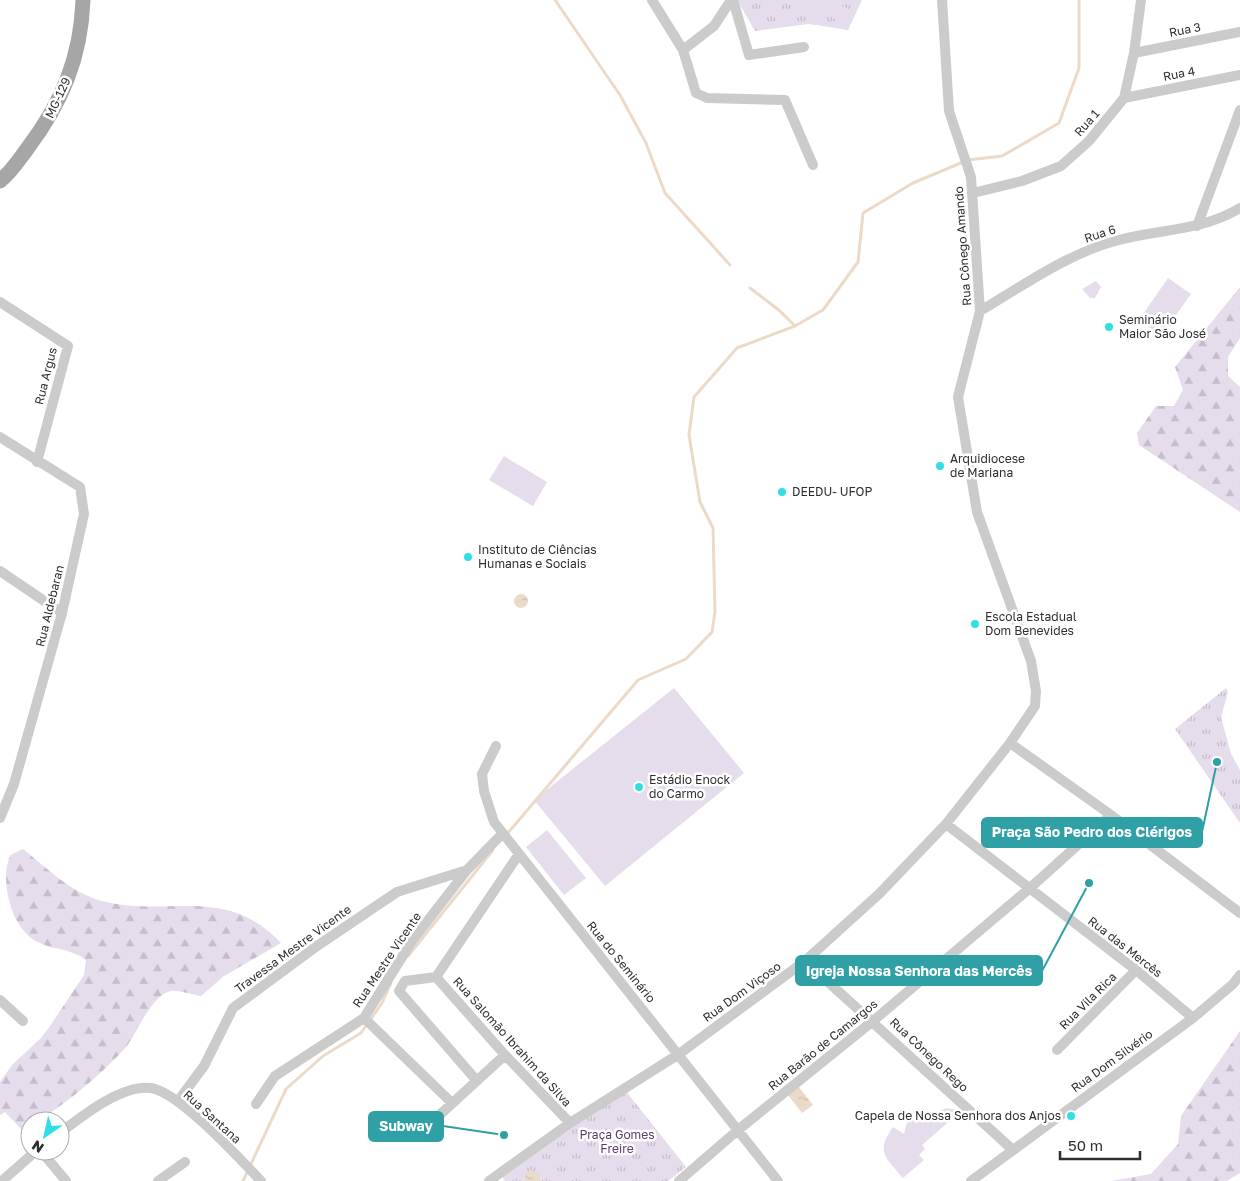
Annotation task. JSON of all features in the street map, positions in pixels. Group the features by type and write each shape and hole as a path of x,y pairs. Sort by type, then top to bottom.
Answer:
{"main road":[{"name":"MG-129","path":"0,181 9,173 49,120 71,72 82,26 83,0"}],"street":[{"path":"652,0 683,50 696,92 707,98 785,100 813,165"},
{"path":"683,50 714,26 732,0"},
{"path":"732,0 749,54 804,47"},
{"name":"Rua Cônego Amando","path":"942,0 949,111 971,177 980,311 958,397 977,512 1031,660 1036,691 1035,706 1010,743"},
{"name":"Rua 1","path":"972,193 1022,181 1061,166 1089,141 1124,98 1134,53 1141,0"},
{"name":"Rua 3","path":"1134,53 1240,32"},
{"name":"Rua 4","path":"1124,98 1240,75"},
{"path":"1197,226 1240,110"},
{"name":"Rua 6","path":"980,311 1071,257 1118,240 1197,226 1240,208"},
{"name":"Rua Argus","path":"0,302 68,346 37,462"},
{"name":"Rua Aldebaran","path":"0,437 37,462 80,487 84,514 62,612 14,784 0,818"},
{"path":"0,571 62,612"},
{"path":"1010,743 1111,815 1240,913"},
{"name":"Rua Dom Viçoso","path":"493,1180 570,1123 679,1054 805,961 878,894 946,824 1010,743"},
{"name":"Rua do Seminário","path":"496,746 482,774 484,791 494,822 778,1181"},
{"name":"Rua Barão de Camargos","path":"682,1178 738,1130 873,1021 1030,888 1111,815"},
{"name":"Rua das Mercês","path":"946,824 1136,970 1193,1018"},
{"name":"Rua Mestre Vicente","path":"256,1104 275,1076 364,1018 412,941 467,870 503,833"},
{"name":"Rua Salomão Ibrahim da Silva","path":"519,854 436,976 505,1056 570,1123"},
{"name":"Travessa Mestre Vicente","path":"178,1101 204,1066 233,1008 317,946 397,892 467,870"},
{"name":"Rua Cônego Rego","path":"805,961 1013,1150"},
{"name":"Rua Vila Rica","path":"1058,1050 1136,970"},
{"name":"Rua Dom Silvério","path":"971,1181 1193,1018 1233,984 1240,975"},
{"path":"436,976 405,980 399,991 477,1081"},
{"path":"0,1000 23,1022"},
{"path":"364,1018 452,1103"},
{"path":"422,1131 505,1056"},
{"name":"Rua Santana","path":"70,1126 95,1107 131,1090 152,1088 178,1101 261,1181"},
{"path":"2,1181 25,1161"},
{"path":"49,1161 66,1181"},
{"path":"158,1181 185,1162"}],"green space":[{"path":"737,0 862,0 848,30 809,24 755,31"},
{"path":"783,0 824,0 814,18"},
{"path":"831,0 853,12 846,25 824,13"},
{"path":"1168,278 1191,294 1161,336 1139,320"},
{"path":"1096,281 1101,287 1095,298 1090,298 1082,289"},
{"path":"1240,287 1240,338 1228,357 1228,376 1240,387 1240,512 1139,445 1137,433 1156,406 1174,406 1183,390 1175,367"},
{"path":"504,456 547,482 533,506 489,480"},
{"name":"Estádio Enock do Carmo","path":"674,688 744,773 605,886 534,800"},
{"path":"1226,688 1228,692 1221,717 1231,754 1240,770 1240,823 1175,729"},
{"path":"547,830 586,878 564,895 526,847"},
{"path":"23,849 60,879 90,897 126,905 218,908 239,914 260,925 281,943 224,976 201,996 174,991 164,994 151,1007 126,1047 108,1066 52,1111 20,1111 20,1128 5,1112 0,1115 0,1082 12,1065 41,1038 50,1026 84,975 86,960 72,952 43,945 23,930 12,910 7,888 7,865 10,856"},
{"path":"1240,1031 1240,1173 1227,1181 1111,1181 1151,1174 1178,1144 1181,1116"},
{"name":"Praça Gomes Freire","path":"625,1090 686,1167 668,1181 505,1181 500,1173"},
{"path":"947,1108 961,1111 922,1145 925,1149 919,1155 924,1160 903,1178 888,1160 884,1149 893,1127 904,1134 907,1123 915,1115 922,1118"}],"water":[{"path":"521,594 526,596 528,601 526,606 521,608 516,606 514,601 516,596"},
{"path":"799,1087 813,1105 802,1113 788,1095"},
{"path":"531,1170 539,1174 541,1181 525,1181 526,1172"}],"waterway":[{"path":"555,0 620,95 646,143 665,193 730,265"},
{"path":"507,834 638,680 686,659 712,632 715,612 713,528 700,502 689,435 694,397 737,348 795,326 823,310 858,262 863,213 913,183 968,160 1002,156 1059,123 1079,68 1079,0"},
{"path":"750,288 780,311 795,326"},
{"path":"408,956 493,850"},
{"path":"243,1181 286,1089 323,1056 361,1033 382,1003 391,983"}],"place":[{"name":"Seminário Maior São José","path":"1109,327"},
{"name":"Arquidiocese de Mariana","path":"940,466"},
{"name":"DEEDU- UFOP","path":"782,492"},
{"name":"Instituto de Ciências Humanas e Sociais","path":"468,557"},
{"name":"Escola Estadual Dom Benevides","path":"975,624"},
{"name":"Praça São Pedro dos Clérigos","path":"1217,762"},
{"name":"Estádio Enock do Carmo","path":"639,787"},
{"name":"Igreja Nossa Senhora das Mercês","path":"1089,883"},
{"name":"Capela de Nossa Senhora dos Anjos","path":"1071,1116"},
{"name":"Subway","path":"504,1135"}]}
